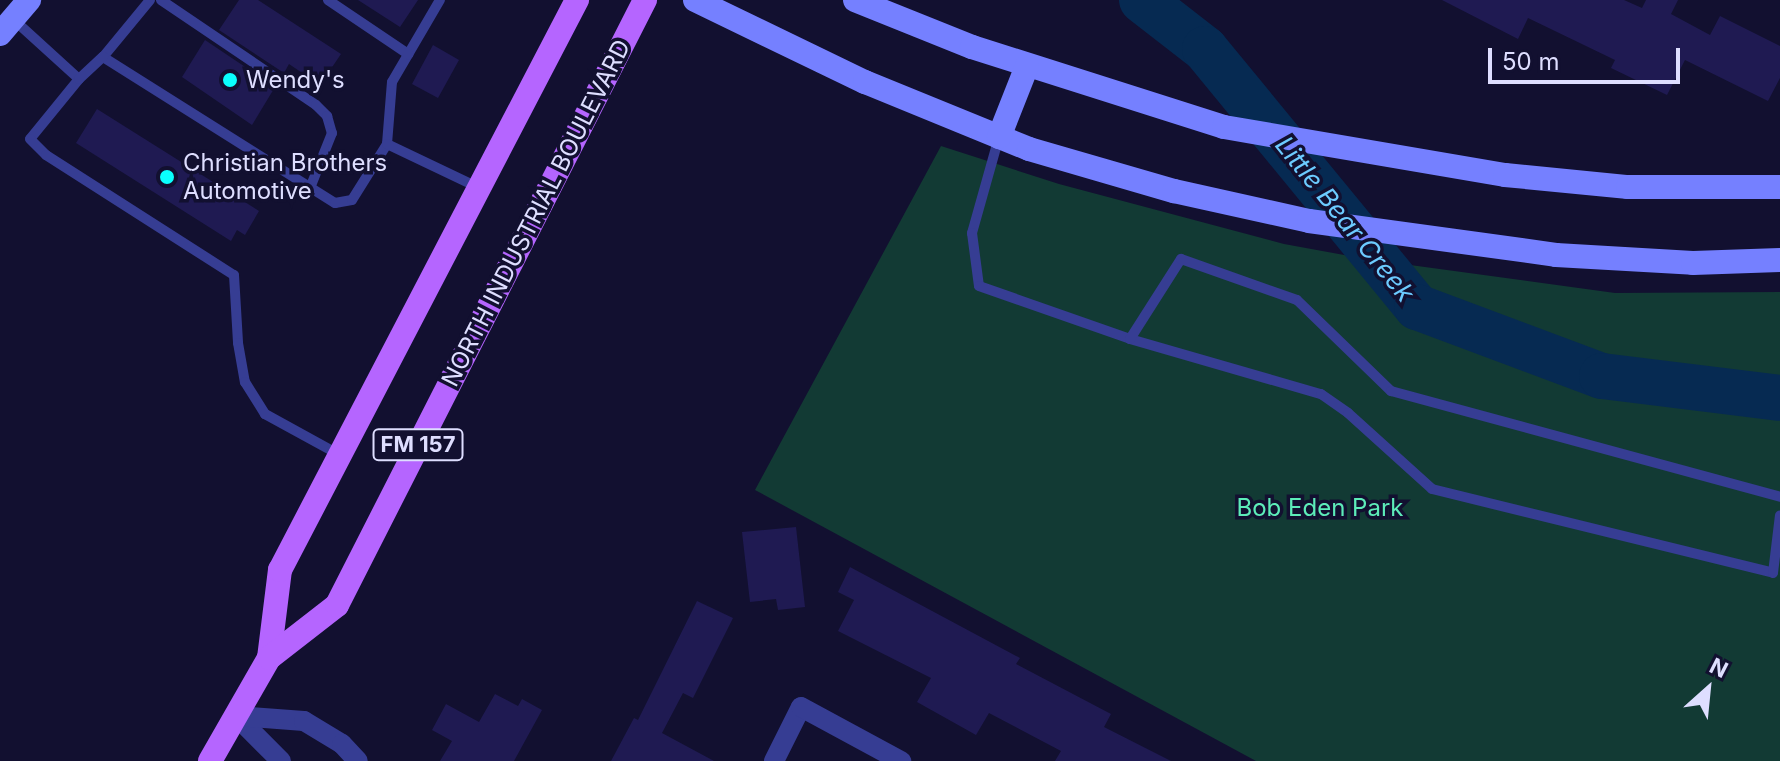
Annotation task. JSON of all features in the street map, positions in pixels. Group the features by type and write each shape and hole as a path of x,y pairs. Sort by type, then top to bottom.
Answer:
{"main road":[{"path":"6,26 29,0"},
{"name":"NORTH INDUSTRIAL BOULEVARD","path":"269,658 280,570 577,0"},
{"name":"NORTH INDUSTRIAL BOULEVARD","path":"210,761 269,658 337,605 645,0"},
{"path":"695,0 865,82 1029,149 1174,191 1309,221 1556,255 1693,263 1780,260"},
{"path":"855,0 1027,66 1224,127 1505,175 1628,187 1780,187"},
{"path":"999,137 1027,66"}],"street":[{"path":"774,761 801,707 901,761"},
{"path":"236,716 281,761"},
{"path":"236,716 304,721 342,744 358,761"}],"lane":[{"path":"150,0 30,139 46,155 234,275 238,343 245,382 265,414 340,455"},
{"path":"161,0 316,105 327,116 332,133 310,188"},
{"path":"328,0 408,54"},
{"path":"103,57 335,203 352,200 387,144 392,82 440,0"},
{"path":"6,26 79,79"},
{"path":"999,137 972,233 979,286 1130,339 1321,394 1348,413 1432,489 1773,573 1780,515"},
{"path":"387,144 479,188"},
{"path":"1130,339 1181,259 1297,300 1391,391 1780,497"}],"green space":[{"name":"Bob Eden Park","path":"941,146 1059,184 1284,244 1366,259 1615,293 1780,292 1780,761 1256,761 755,490"}],"building":[{"path":"239,0 258,0 341,54 320,85 289,64 284,73 219,30"},
{"path":"358,0 418,0 400,27"},
{"path":"1442,0 1624,0 1642,8 1646,0 1678,0 1671,14 1710,35 1720,16 1780,46 1780,78 1768,101 1685,60 1667,95 1611,68 1615,60 1528,18 1518,39"},
{"name":"Wendy's","path":"205,40 275,87 252,125 182,77"},
{"path":"433,45 459,60 438,98 412,84"},
{"name":"Christian Brothers Automotive","path":"97,109 259,211 245,235 237,230 231,241 76,143"},
{"path":"796,527 805,607 778,610 776,599 750,602 742,532"},
{"path":"850,567 1020,658 1016,664 1111,714 1104,727 1171,761 1055,761 1061,751 989,713 976,735 917,702 931,678 838,631 854,600 838,592"},
{"path":"697,601 733,618 693,698 683,693 662,733 714,761 611,761 634,718 638,720"},
{"path":"495,694 518,706 522,699 542,710 514,761 440,761 452,741 432,730 446,704 479,722"}],"waterway":[{"name":"Little Bear Creek","path":"1142,0 1205,49 1417,307 1602,376 1780,398"}],"place":[{"name":"Wendy's","path":"230,80"},
{"name":"Christian Brothers Automotive","path":"167,177"}]}
